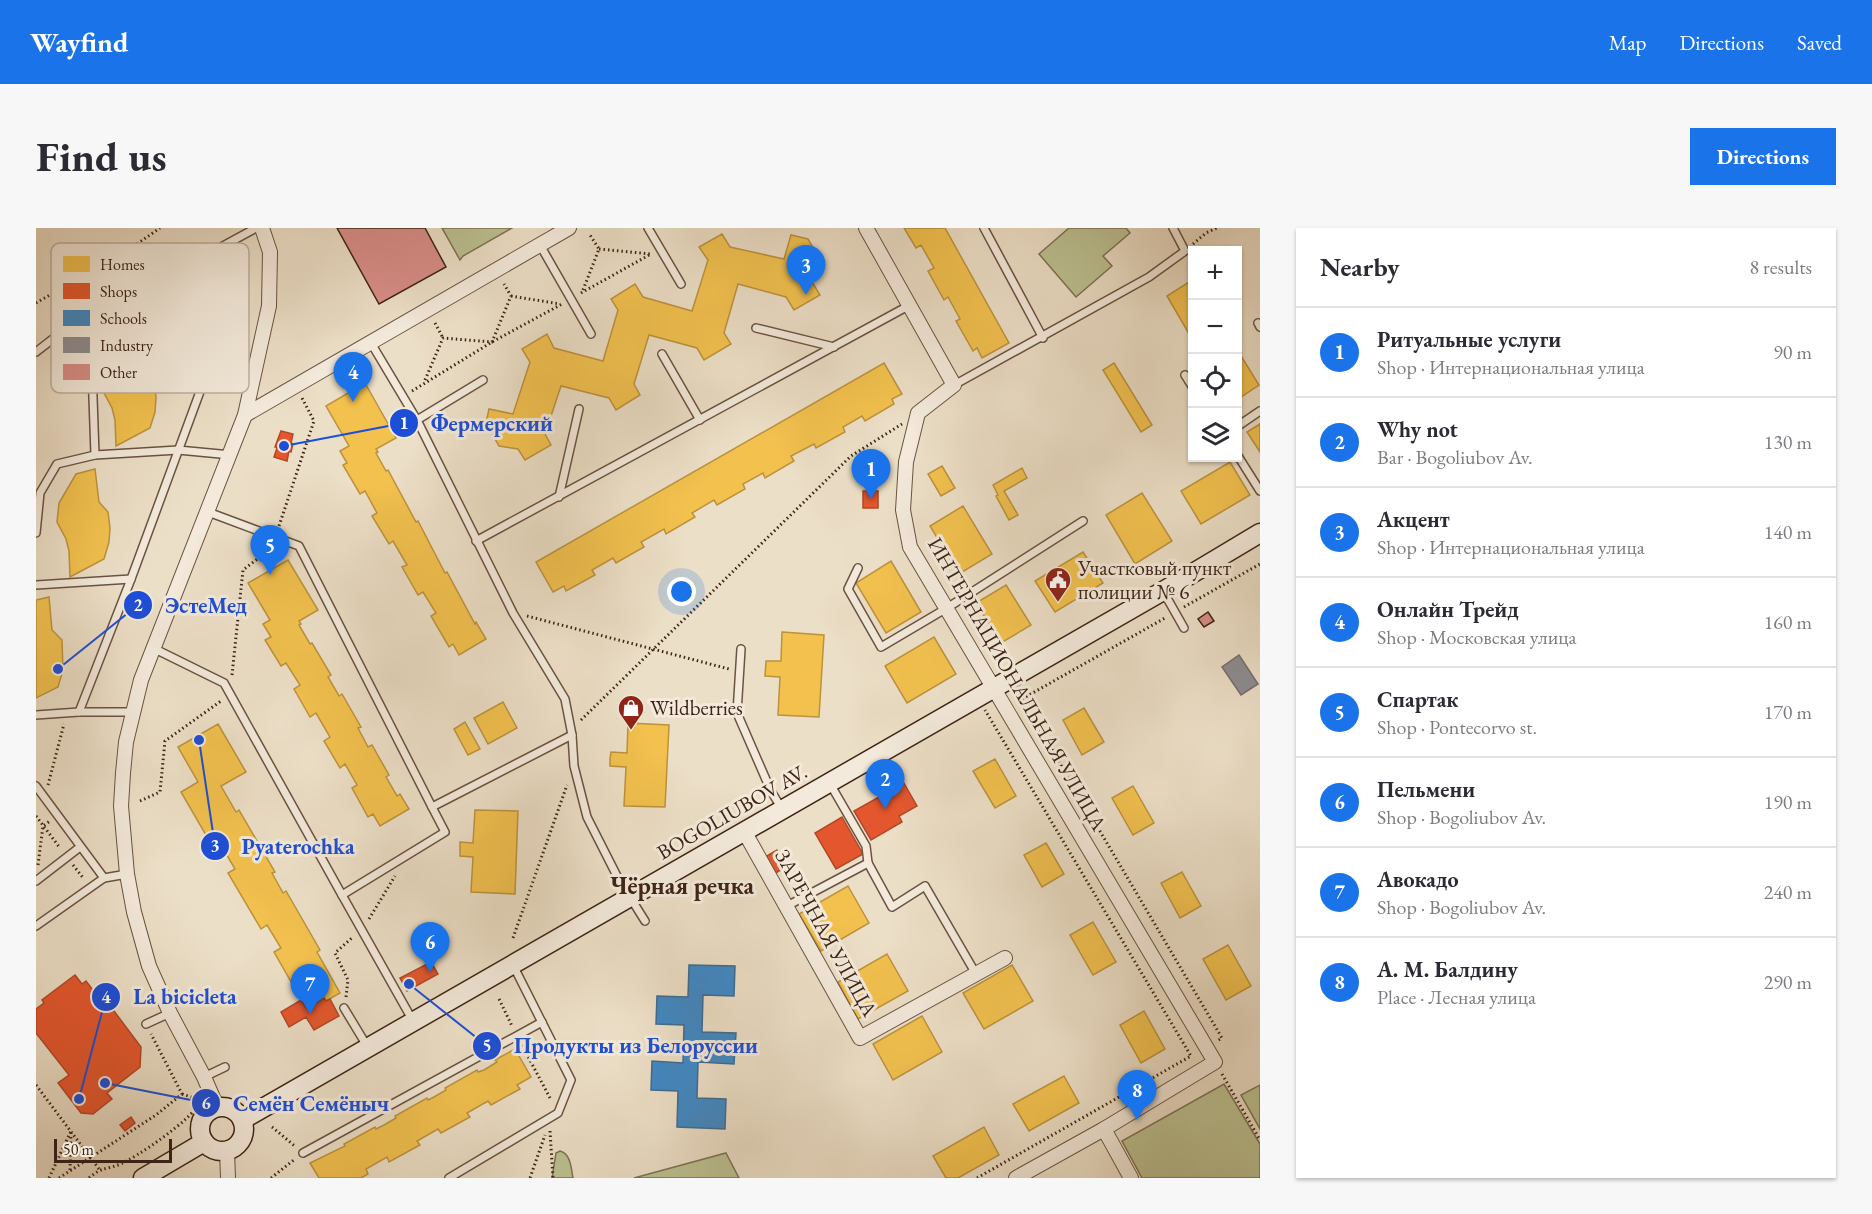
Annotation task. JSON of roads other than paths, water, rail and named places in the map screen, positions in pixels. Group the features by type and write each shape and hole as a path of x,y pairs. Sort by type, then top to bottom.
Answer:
{"main road":[{"name":"BOGOLIUBOV AV.","path":"242,1120 1260,533"},
{"path":"217,1107 232,1109 242,1120 243,1135 234,1147 227,1150 214,1149 204,1142 200,1128 201,1120 205,1114 217,1107"},
{"path":"143,1178 204,1142"}],"street":[{"path":"217,1107 149,966 134,912 127,874 122,806 126,742 132,712 153,648 245,415 269,306 270,252 262,228"},
{"path":"245,415 569,228"},
{"path":"866,228 954,385"},
{"name":"ИНТЕРНАЦИОНАЛЬНАЯ УЛИЦА","path":"954,385 918,413 906,462 903,510 910,547 1007,707 1215,1062 1104,1129"},
{"name":"ЗАРЕЧНАЯ УЛИЦА","path":"744,831 860,1038 1005,958"},
{"path":"1016,1178 1104,1129 1131,1178"},
{"path":"227,1150 228,1178"}],"lane":[{"path":"228,243 256,228"},
{"path":"648,228 681,284"},
{"path":"984,228 1043,338"},
{"path":"954,385 1043,338 1149,277 1185,251 1173,228"},
{"path":"540,245 591,334"},
{"path":"476,541 910,305"},
{"path":"756,328 834,347"},
{"path":"36,352 51,340"},
{"path":"371,343 417,420 513,613 566,699 574,766 587,817 618,878 645,921"},
{"path":"662,354 700,420"},
{"path":"1185,375 1188,380"},
{"path":"417,420 483,380"},
{"path":"93,393 96,455"},
{"path":"79,712 199,393"},
{"path":"559,497 579,409"},
{"path":"1242,423 1260,411"},
{"path":"36,533 39,493 57,464 96,455 178,450 231,455"},
{"path":"1242,462 1260,491"},
{"path":"208,512 299,546 445,832 342,895"},
{"path":"858,568 848,589 881,648 1083,521"},
{"path":"36,585 131,579"},
{"path":"1163,591 1184,628"},
{"path":"153,648 224,683 414,1022"},
{"path":"741,649 737,713 771,790 782,809"},
{"path":"36,715 132,712"},
{"path":"432,807 572,735"},
{"path":"829,782 866,846 868,863 892,907 925,886 976,974"},
{"path":"36,786 104,878"},
{"path":"36,881 80,847"},
{"path":"787,906 868,863"},
{"path":"36,926 104,878 127,874"},
{"path":"449,1178 558,1113 571,1080 513,964"},
{"path":"344,1008 368,1048"},
{"path":"146,1024 170,1013"},
{"path":"303,1153 542,1022"},
{"path":"204,1077 225,1067"}],"place":[{"name":"Акцент","path":"806,295"},
{"name":"Онлайн Трейд","path":"353,402"},
{"name":"Фермерский","path":"284,446"},
{"name":"Ритуальные услуги","path":"871,499"},
{"name":"Спартак","path":"270,575"},
{"name":"Участковый пункт полиции № 6","path":"1058,603"},
{"name":"ЭстеМед","path":"58,669"},
{"name":"Wildberries","path":"631,731"},
{"name":"Pyaterochka","path":"199,740"},
{"name":"Why not","path":"885,809"},
{"name":"Пельмени","path":"430,972"},
{"name":"Продукты из Белоруссии","path":"409,984"},
{"name":"Авокадо","path":"310,1014"},
{"name":"Семён Семёныч","path":"105,1083"},
{"name":"La bicicleta","path":"79,1099"},
{"name":"А. М. Балдину","path":"1137,1120"}],"district":[{"name":"Чёрная речка","path":"682,886"}]}
